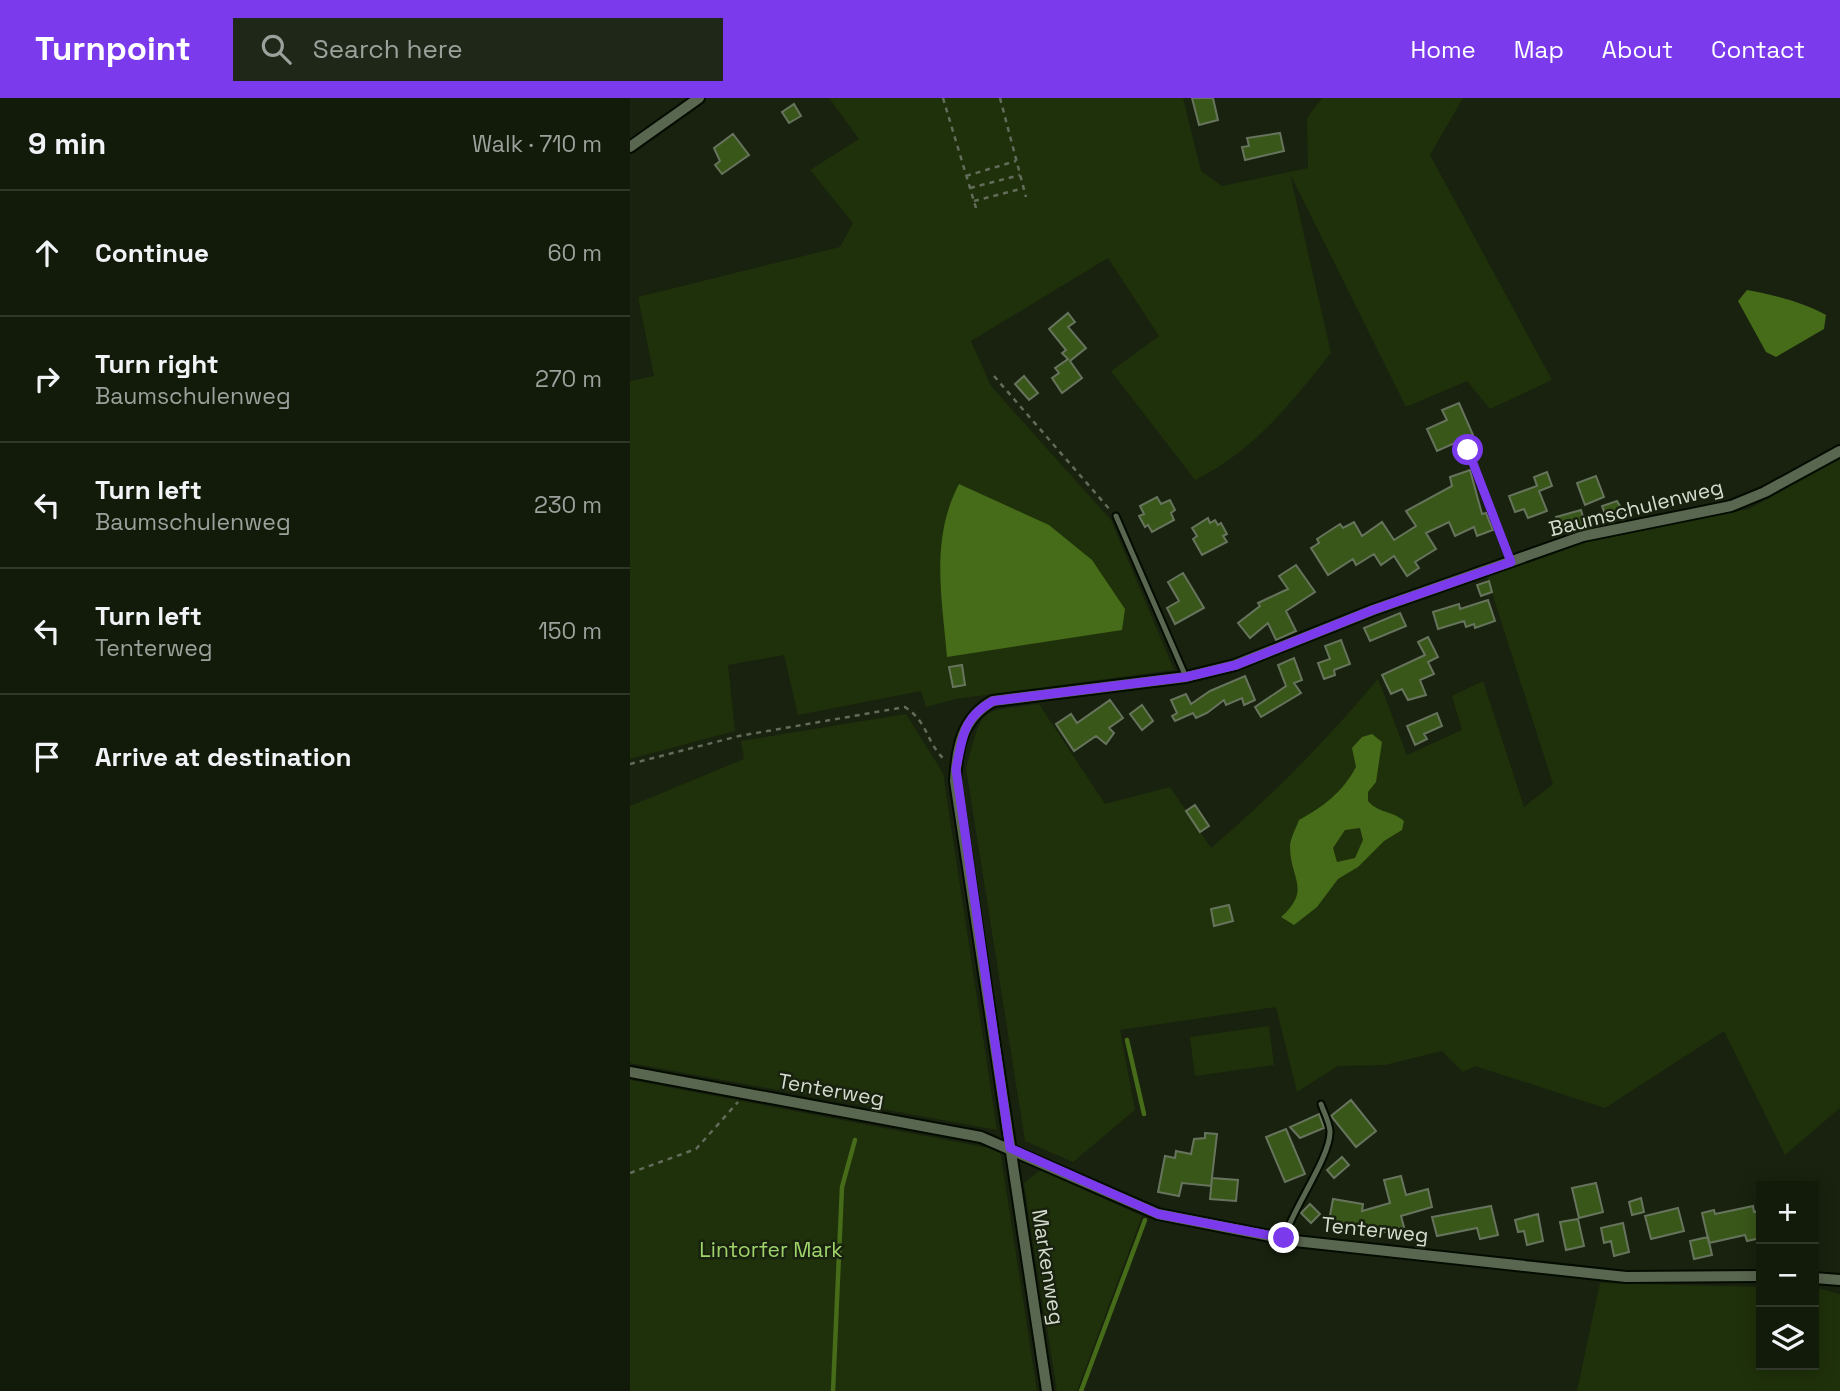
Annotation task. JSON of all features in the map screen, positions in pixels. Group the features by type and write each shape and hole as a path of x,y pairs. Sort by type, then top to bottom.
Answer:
{"street":[{"path":"630,147 699,98"},
{"name":"Baumschulenweg","path":"1010,1148 957,794 956,769 967,723 979,709 993,701 1186,677 1236,665 1373,610 1615,528 1731,506 1766,492 1840,451"},
{"name":"Tenterweg","path":"630,1072 981,1137 1158,1214 1284,1238 1626,1277 1756,1276"},
{"name":"Markenweg","path":"1010,1148 1047,1391"},
{"path":"1819,1278 1840,1280"}],"lane":[{"path":"1468,450 1511,562"},
{"path":"1115,516 1186,677"},
{"path":"1284,1238 1293,1211 1329,1139 1329,1125 1321,1104"}],"path":[{"path":"943,98 976,208"},
{"path":"1000,98 1026,197"},
{"path":"966,176 1016,161"},
{"path":"970,188 1020,175"},
{"path":"974,201 1024,188"},
{"path":"994,376 1115,516"},
{"path":"630,764 739,736 905,707 919,717 937,753 956,769"},
{"path":"630,1173 696,1149 736,1108 743,1093"}],"green space":[{"path":"829,98 1183,98 1201,171 1222,186 1308,168 1307,118 1322,98 1463,98 1430,155 1552,380 1490,409 1467,381 1406,407 1290,174 1331,353 1286,408 1253,440 1236,455 1195,480 1111,371 1159,336 1108,258 971,341 991,386 1111,520 1174,670 955,699 926,707 921,691 798,715 784,655 728,665 735,731 630,759 630,381 654,376 638,297 840,247 853,223 810,170 859,139"},
{"path":"1840,459 1840,1108 1785,1155 1724,1031 1605,1108 1475,1066 1463,1072 1442,1051 1385,1065 1338,1066 1297,1092 1276,1007 1120,1030 1135,1110 1073,1162 1025,1141 966,768 976,733 985,716 1003,709 1039,704 1105,804 1170,787 1211,848 1298,767 1378,679 1407,755 1462,730 1452,696 1483,681 1524,807 1553,784 1487,577 1590,541 1749,509"},
{"path":"906,714 943,773 997,1130 630,1063 630,806 744,759 741,741"},
{"path":"1269,1026 1274,1065 1195,1076 1190,1037"},
{"name":"Lintorfer Mark","path":"630,1080 1000,1150 1037,1391 630,1391"},
{"path":"1040,1170 1142,1216 1077,1391 1057,1391 1024,1183"},
{"path":"1600,1283 1756,1287 1756,1370 1819,1370 1819,1288 1840,1294 1840,1391 1577,1391"}],"shaded area":[{"path":"1747,290 1807,306 1826,315 1824,329 1776,357 1766,352 1738,301"},
{"path":"959,484 1049,525 1092,560 1125,609 1122,630 947,657 941,591 941,547 950,505"},
{"path":"1372,734 1382,742 1376,782 1368,792 1368,801 1376,808 1404,821 1402,830 1384,841 1358,867 1338,879 1317,907 1294,925 1281,917 1290,908 1297,891 1291,858 1292,837 1299,820 1332,798 1351,776 1356,767 1352,748 1362,737","holes":["1360,828 1363,840 1355,858 1337,862 1333,848 1345,830"]}],"building":[{"path":"1192,98 1213,98 1218,120 1199,125"},
{"path":"794,104 801,116 789,123 782,112"},
{"path":"1280,133 1284,151 1245,160 1242,147 1249,146 1247,138"},
{"path":"733,134 749,155 722,174 715,165 720,161 714,148"},
{"path":"1068,313 1075,322 1068,327 1086,348 1070,361 1082,378 1062,393 1052,378 1059,373 1055,368 1068,359 1062,353 1066,350 1049,329"},
{"path":"1024,376 1038,393 1029,400 1015,384"},
{"path":"1459,403 1473,435 1437,451 1427,429 1447,420 1442,410"},
{"path":"1470,470 1482,514 1486,513 1493,530 1477,536 1474,527 1455,536 1449,522 1426,533 1436,549 1415,562 1419,568 1407,576 1394,556 1381,565 1374,554 1356,565 1353,559 1328,575 1311,548 1319,543 1317,539 1340,524 1343,528 1354,522 1362,536 1382,522 1394,540 1416,526 1406,511 1452,486 1450,477"},
{"path":"1547,472 1552,486 1539,491 1547,511 1528,518 1524,509 1515,512 1509,496 1537,486 1534,477"},
{"path":"1596,476 1604,497 1585,505 1577,483"},
{"path":"1157,497 1161,504 1170,500 1175,510 1171,513 1174,520 1152,532 1148,525 1145,527 1139,516 1144,514 1140,506"},
{"path":"1617,501 1623,511 1606,517 1602,506"},
{"path":"1581,510 1586,527 1568,533 1566,525 1559,527 1556,517"},
{"path":"1208,518 1210,523 1215,520 1218,525 1221,523 1227,534 1223,536 1227,542 1202,555 1193,539 1197,536 1192,528"},
{"path":"1296,565 1315,592 1286,611 1296,631 1276,640 1268,623 1250,638 1238,623 1260,606 1258,603 1288,589 1279,576"},
{"path":"1183,573 1204,608 1175,624 1167,608 1179,601 1168,582"},
{"path":"1489,581 1492,592 1481,596 1477,585"},
{"path":"1488,600 1495,621 1475,628 1474,624 1466,627 1464,621 1438,629 1433,612 1459,604 1460,609"},
{"path":"1400,613 1406,626 1370,641 1364,628"},
{"path":"1428,637 1438,657 1428,662 1434,674 1420,680 1426,695 1408,700 1402,689 1391,694 1382,675 1425,655 1418,642"},
{"path":"1341,640 1350,664 1334,670 1335,675 1324,679 1318,663 1330,659 1325,646"},
{"path":"1294,658 1302,680 1294,683 1301,693 1261,717 1255,707 1286,686 1278,665"},
{"path":"962,665 965,685 953,687 949,667"},
{"path":"1245,676 1255,700 1244,705 1242,698 1226,705 1224,700 1196,718 1193,713 1175,721 1172,716 1177,713 1171,700 1186,694 1191,704 1210,691"},
{"path":"1110,700 1123,718 1109,728 1114,733 1106,744 1096,736 1074,751 1056,724 1071,714 1077,723"},
{"path":"1142,705 1153,721 1142,730 1130,714"},
{"path":"1437,713 1442,726 1424,734 1427,739 1415,745 1407,726"},
{"path":"1195,805 1209,826 1200,832 1186,811"},
{"path":"1229,905 1233,921 1214,926 1211,909"},
{"path":"1351,1100 1376,1131 1356,1147 1331,1116"},
{"path":"1319,1114 1324,1128 1300,1138 1290,1127"},
{"path":"1286,1129 1305,1174 1285,1182 1266,1137"},
{"path":"1205,1133 1217,1134 1211,1186 1182,1183 1179,1196 1158,1192 1165,1156 1175,1158 1176,1151 1191,1154 1194,1139 1205,1138"},
{"path":"1342,1157 1349,1165 1334,1178 1327,1170"},
{"path":"1401,1176 1406,1195 1428,1189 1432,1207 1401,1216 1404,1227 1386,1232 1329,1221 1333,1199 1363,1204 1362,1211 1390,1203 1384,1180"},
{"path":"1212,1178 1238,1180 1236,1201 1210,1199"},
{"path":"1596,1183 1603,1212 1579,1218 1572,1188"},
{"path":"1641,1198 1644,1212 1632,1215 1629,1202"},
{"path":"1310,1204 1320,1214 1311,1223 1301,1213"},
{"path":"1491,1206 1498,1235 1480,1239 1477,1228 1437,1236 1432,1217"},
{"path":"1753,1206 1756,1211 1756,1239 1747,1241 1745,1235 1709,1243 1702,1213 1714,1210 1715,1214"},
{"path":"1678,1208 1684,1231 1651,1239 1645,1216"},
{"path":"1538,1214 1543,1241 1527,1245 1524,1231 1518,1232 1515,1220"},
{"path":"1578,1219 1584,1246 1566,1250 1560,1222"},
{"path":"1623,1223 1629,1252 1614,1256 1611,1241 1604,1243 1601,1228"},
{"path":"1708,1237 1712,1255 1694,1259 1690,1241"}],"waterway":[{"path":"1127,1040 1144,1114"},
{"path":"833,1391 842,1187 855,1140"},
{"path":"1081,1391 1145,1220"}],"route":[{"path":"1284,1238 1158,1214 1010,1148 955,781 956,769 967,723 979,709 993,701 1186,677 1236,665 1373,610 1511,562 1468,450"}]}
